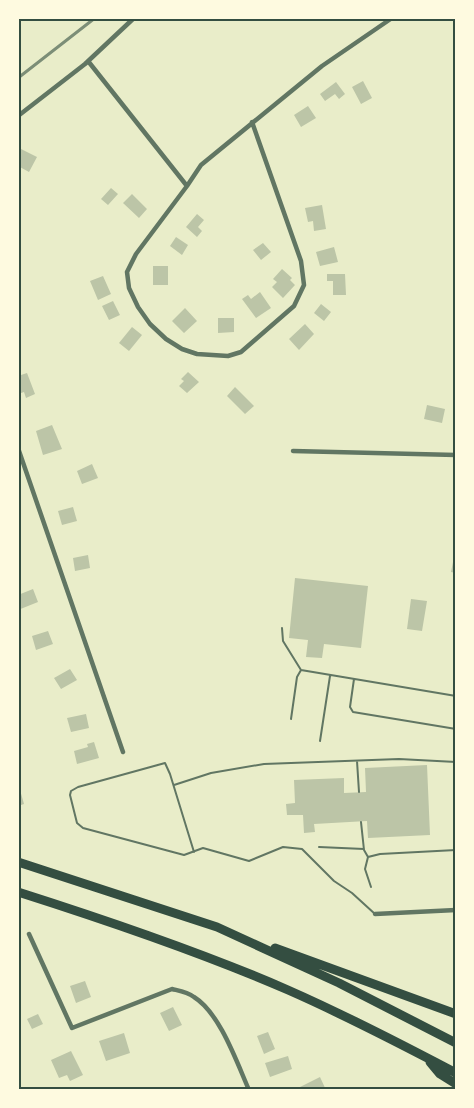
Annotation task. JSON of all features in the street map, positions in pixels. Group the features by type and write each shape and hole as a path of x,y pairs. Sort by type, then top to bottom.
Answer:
{"highway":[{"path":"18,862 217,927 456,1014"},
{"path":"18,892 82,912 288,990 456,1073"},
{"path":"217,927 339,983 456,1043"},
{"path":"426,1058 440,1074 456,1084"}],"street":[{"path":"18,116 88,61 134,18"},
{"path":"252,122 301,261 304,285 294,306 241,352 228,356 197,354 182,349 166,339 144,315 129,288 127,272 136,254 201,165 252,122 322,66 392,18"},
{"path":"88,61 187,186"},
{"path":"18,448 123,752"},
{"path":"293,451 456,455"},
{"path":"375,914 456,910"},
{"path":"29,934 72,1028 172,989 192,996 207,1009 220,1028 249,1090"}],"lane":[{"path":"282,628 283,641 302,670 456,696"},
{"path":"291,719 297,677 302,670"},
{"path":"320,741 330,675"},
{"path":"354,679 350,707 353,712 456,729"},
{"path":"174,785 242,766 399,759 456,762"},
{"path":"357,761 359,792"},
{"path":"194,852 165,763 78,787 71,791 77,823 83,828 184,855 194,852 203,848 249,861 283,847 302,849 334,881 352,893 375,914"},
{"path":"361,822 364,849 369,857 366,869 371,887"},
{"path":"319,847 364,849"},
{"path":"369,857 380,854 456,850"}],"building":[{"path":"363,81 372,98 361,104 352,87"},
{"path":"336,82 345,94 339,99 335,94 325,101 320,94"},
{"path":"308,106 316,118 301,127 294,115"},
{"path":"21,149 37,157 29,172 18,166"},
{"path":"111,188 118,194 108,205 101,199"},
{"path":"132,194 147,209 139,218 123,203"},
{"path":"322,205 326,229 314,231 313,221 308,222 305,208"},
{"path":"197,214 204,220 198,227 202,231 197,237 186,227"},
{"path":"176,237 188,245 182,255 170,246"},
{"path":"263,243 271,252 261,260 253,250"},
{"path":"334,247 338,262 320,266 316,252"},
{"path":"153,266 168,266 168,285 153,285"},
{"path":"282,269 292,278 290,280 295,285 283,298 272,287 277,282 273,279"},
{"path":"327,274 345,274 346,295 333,295 333,281 327,281"},
{"path":"103,276 111,294 98,300 90,281"},
{"path":"260,292 271,308 256,318 242,299 248,295 251,299"},
{"path":"113,301 120,315 109,320 102,306"},
{"path":"321,304 331,312 324,321 314,313"},
{"path":"185,308 197,321 184,333 172,321"},
{"path":"218,318 234,318 234,332 218,333"},
{"path":"305,324 314,334 299,350 289,339"},
{"path":"132,327 142,335 129,351 119,343"},
{"path":"188,372 199,382 187,393 179,386 184,381 181,379"},
{"path":"27,373 35,394 26,398 24,392 18,394 18,376"},
{"path":"235,387 254,406 245,414 227,396"},
{"path":"427,405 445,409 442,423 424,419"},
{"path":"52,425 62,449 43,455 36,431"},
{"path":"92,464 98,478 82,484 77,471"},
{"path":"73,507 77,521 62,525 58,511"},
{"path":"456,552 456,573 451,572"},
{"path":"88,555 90,568 75,571 73,558"},
{"path":"295,578 368,586 361,648 324,644 322,658 306,657 308,640 289,638"},
{"path":"33,589 38,602 18,610 18,595"},
{"path":"411,599 427,601 422,631 407,629"},
{"path":"48,631 53,644 36,650 32,636"},
{"path":"70,669 77,680 61,689 54,678"},
{"path":"86,714 89,728 71,732 67,718"},
{"path":"94,742 99,758 77,764 74,751 88,747 87,744"},
{"path":"427,765 430,835 368,838 367,821 314,824 315,832 304,833 303,815 287,815 286,804 295,803 294,780 344,778 344,793 366,792 365,768"},
{"path":"18,783 24,804 18,806"},
{"path":"85,981 91,997 76,1003 70,986"},
{"path":"173,1007 182,1025 169,1031 160,1013"},
{"path":"38,1014 43,1024 32,1029 27,1019"},
{"path":"268,1032 275,1049 264,1054 257,1036"},
{"path":"124,1033 130,1053 106,1061 99,1041"},
{"path":"71,1051 83,1075 70,1081 67,1075 59,1078 51,1060"},
{"path":"288,1056 292,1069 270,1077 265,1063"},
{"path":"320,1077 326,1090 294,1090"}],"railway":[{"path":"18,78 95,18"}]}
